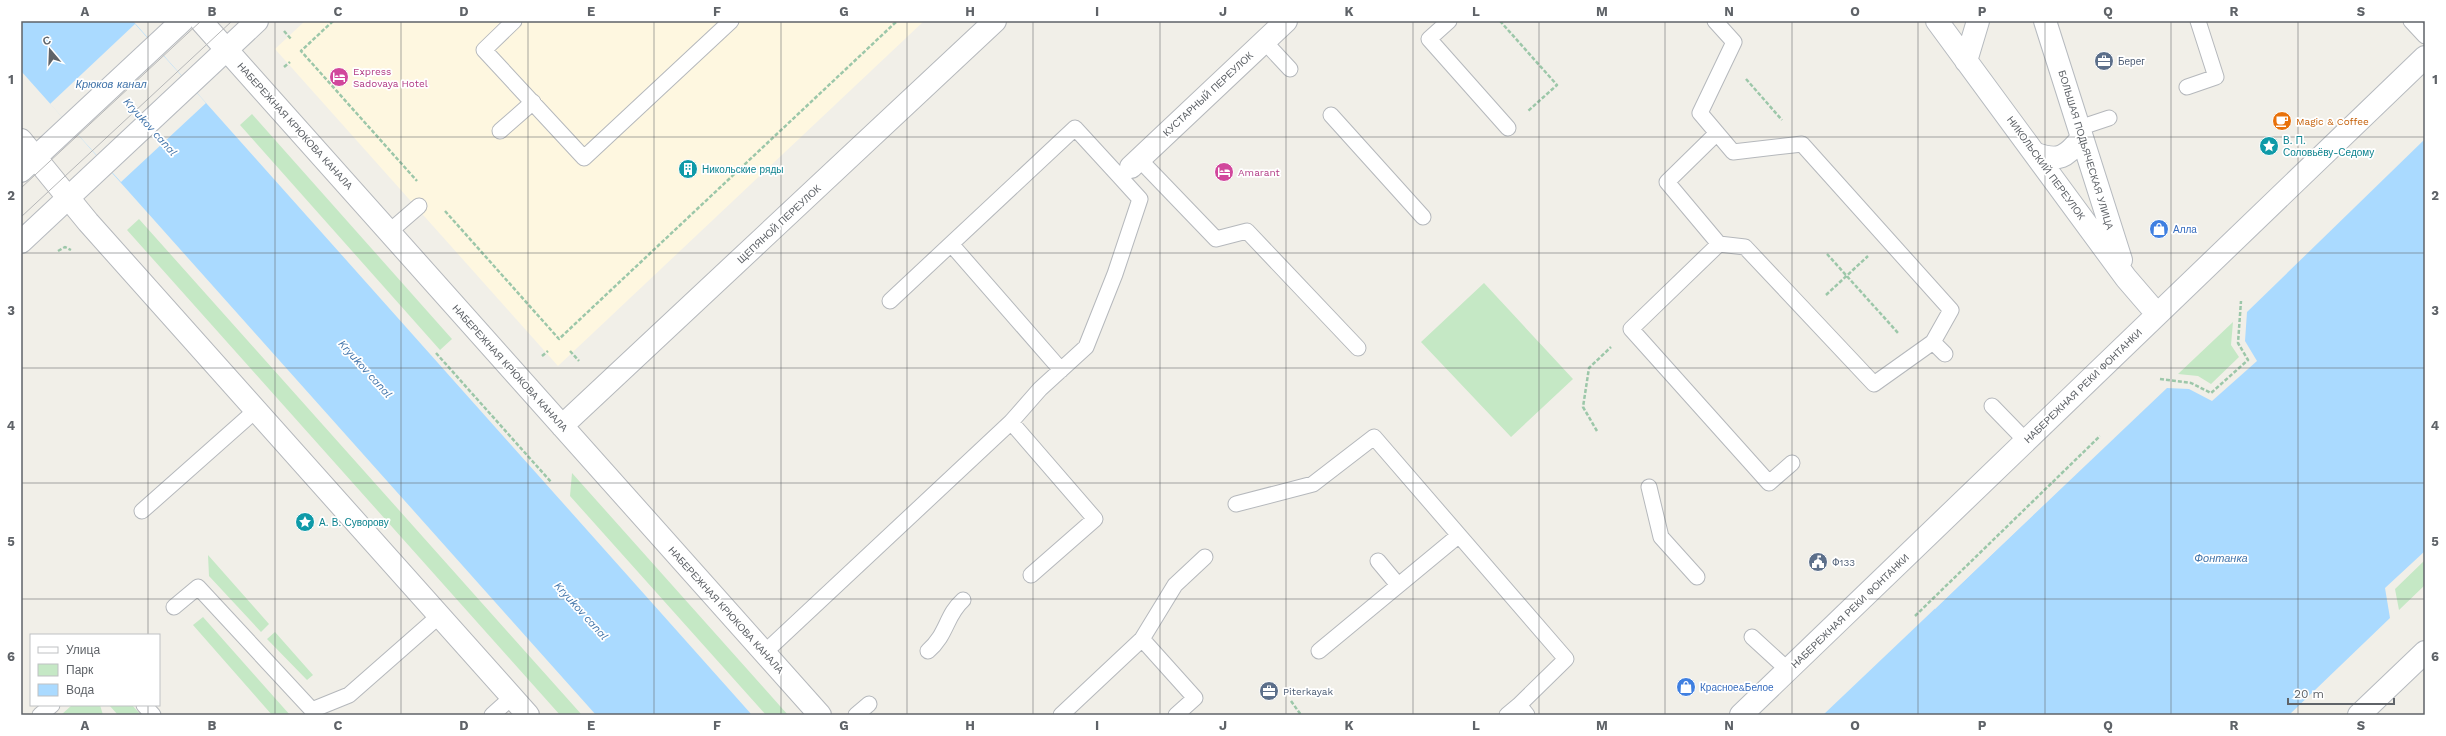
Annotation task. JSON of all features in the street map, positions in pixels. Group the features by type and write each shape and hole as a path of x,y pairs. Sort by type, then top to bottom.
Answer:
{"street":[{"path":"28,165 182,21"},
{"name":"НАБЕРЕЖНАЯ КРЮКОВА КАНАЛА","path":"201,21 820,715"},
{"path":"21,242 257,21"},
{"name":"ЩЕПЯНОЙ ПЕРЕУЛОК","path":"562,426 995,21"},
{"name":"КУСТАРНЫЙ ПЕРЕУЛОК","path":"1130,168 1286,21"},
{"name":"НИКОЛЬСКИЙ ПЕРЕУЛОК","path":"1937,21 2126,278 2157,314"},
{"path":"1966,61 1978,21"},
{"name":"БОЛЬШАЯ ПОДЬЯЧЕСКАЯ УЛИЦА","path":"2045,21 2126,278"},
{"name":"НАБЕРЕЖНАЯ РЕКИ ФОНТАНКИ","path":"1741,715 2425,57"},
{"path":"2036,154 2051,159 2069,154 2080,133"},
{"path":"21,140 28,165 68,198 528,715"},
{"path":"2359,715 2425,652"}],"lane":[{"path":"514,21 484,50 584,158 731,21"},
{"path":"1449,21 1429,38 1508,128"},
{"path":"1715,21 1734,42 1700,113 1717,133 1733,152 1802,144 1951,310 1933,342 1874,384 1745,247 1719,244 1668,182 1717,133"},
{"path":"2187,87 2216,77 2198,21"},
{"path":"2411,21 2425,36"},
{"path":"1264,41 1290,69"},
{"path":"500,131 533,102"},
{"path":"1331,115 1423,218"},
{"path":"2080,133 2109,118"},
{"path":"890,301 1075,128 1130,168 1216,239 1247,231 1358,348"},
{"path":"764,653 1011,422 1061,370 1086,347 1115,274 1140,199 1130,168"},
{"path":"389,232 419,206"},
{"path":"951,244 1061,370"},
{"path":"1719,244 1631,329 1769,483 1792,463"},
{"path":"1933,342 1945,354"},
{"path":"1992,406 2026,441"},
{"path":"142,511 256,410"},
{"path":"1011,422 1095,519 1031,575"},
{"path":"1236,504 1317,488 1374,437 1458,536 1566,658 1523,710 1507,715"},
{"path":"1649,487 1660,537 1697,577"},
{"path":"1318,651 1458,536"},
{"path":"1061,715 1142,639 1175,585 1205,557"},
{"path":"1378,561 1398,585"},
{"path":"174,607 198,587 312,710 349,695 439,616"},
{"path":"928,651 939,642 955,607 963,600"},
{"path":"1752,637 1788,670"},
{"path":"1142,639 1194,698 1176,715"},
{"path":"492,715 512,697"},
{"path":"856,715 869,704"},
{"path":"40,715 51,706"},
{"path":"145,706 153,715"}],"path":[{"path":"333,21 302,51 420,183"},
{"path":"441,207 559,339 897,21"},
{"path":"1500,21 1558,85 1508,128"},
{"path":"1727,57 1802,144"},
{"path":"284,67 290,62"},
{"path":"1807,313 1887,238"},
{"path":"56,253 65,247 75,255"},
{"path":"1826,254 1917,354"},
{"path":"2160,379 2191,383 2211,393 2248,360 2238,343 2241,301"},
{"path":"1597,431 1583,408 1588,368 1631,329"},
{"path":"542,356 548,351"},
{"path":"570,351 579,361"},
{"path":"436,353 551,482"},
{"path":"1915,616 2100,436"},
{"path":"1291,701 1301,715"}],"shaded area":[{"name":"Никольские ряды","path":"305,21 924,21 558,366 275,49"}],"green space":[{"path":"252,114 452,339 440,350 240,125"},
{"path":"139,219 582,715 560,715 127,230"},
{"path":"1484,283 1573,379 1511,437 1421,342"},
{"path":"2233,322 2231,345 2239,357 2211,384 2198,376 2178,374"},
{"path":"572,473 788,715 766,715 570,496"},
{"path":"208,555 269,624 261,632 209,576"},
{"path":"2425,560 2425,585 2399,610 2395,589"},
{"path":"203,617 290,715 272,715 193,625"},
{"path":"275,632 313,675 307,680 267,639"},
{"path":"71,706 100,706 103,715 61,715"},
{"path":"110,706 133,706 141,715 118,715"}],"water":[{"name":"Крюков канал","path":"21,21 133,21 752,715 596,715 21,71"},
{"name":"Фонтанка","path":"2425,139 2425,551 2385,588 2390,618 2289,715 1823,715 2167,388 2189,389 2212,401 2257,361 2245,341 2247,312"}],"pier":[{"path":"135,24 206,103 121,182 50,104"},
{"path":"2090,457 2091,459 1935,609 1934,607"}],"tram line":[{"path":"21,188 201,21"},
{"path":"21,217 232,21"}],"place":[{"name":"Берег","path":"2104,61"},
{"name":"Express Sadovaya Hotel","path":"339,77"},
{"name":"Magic & Coffee","path":"2282,121"},
{"name":"В. П. Соловьёву-Седому","path":"2269,146"},
{"name":"Никольские ряды","path":"688,169"},
{"name":"Amarant","path":"1224,172"},
{"name":"Алла","path":"2159,229"},
{"name":"А. В. Суворову","path":"305,522"},
{"name":"Ф133","path":"1818,562"},
{"name":"Красное&Белое","path":"1686,687"},
{"name":"Piterkayak","path":"1269,691"}],"water label":[{"name":"Kryukov canal","path":"150,127"},
{"name":"Kryukov canal","path":"365,369"},
{"name":"Kryukov canal","path":"581,611"}]}
